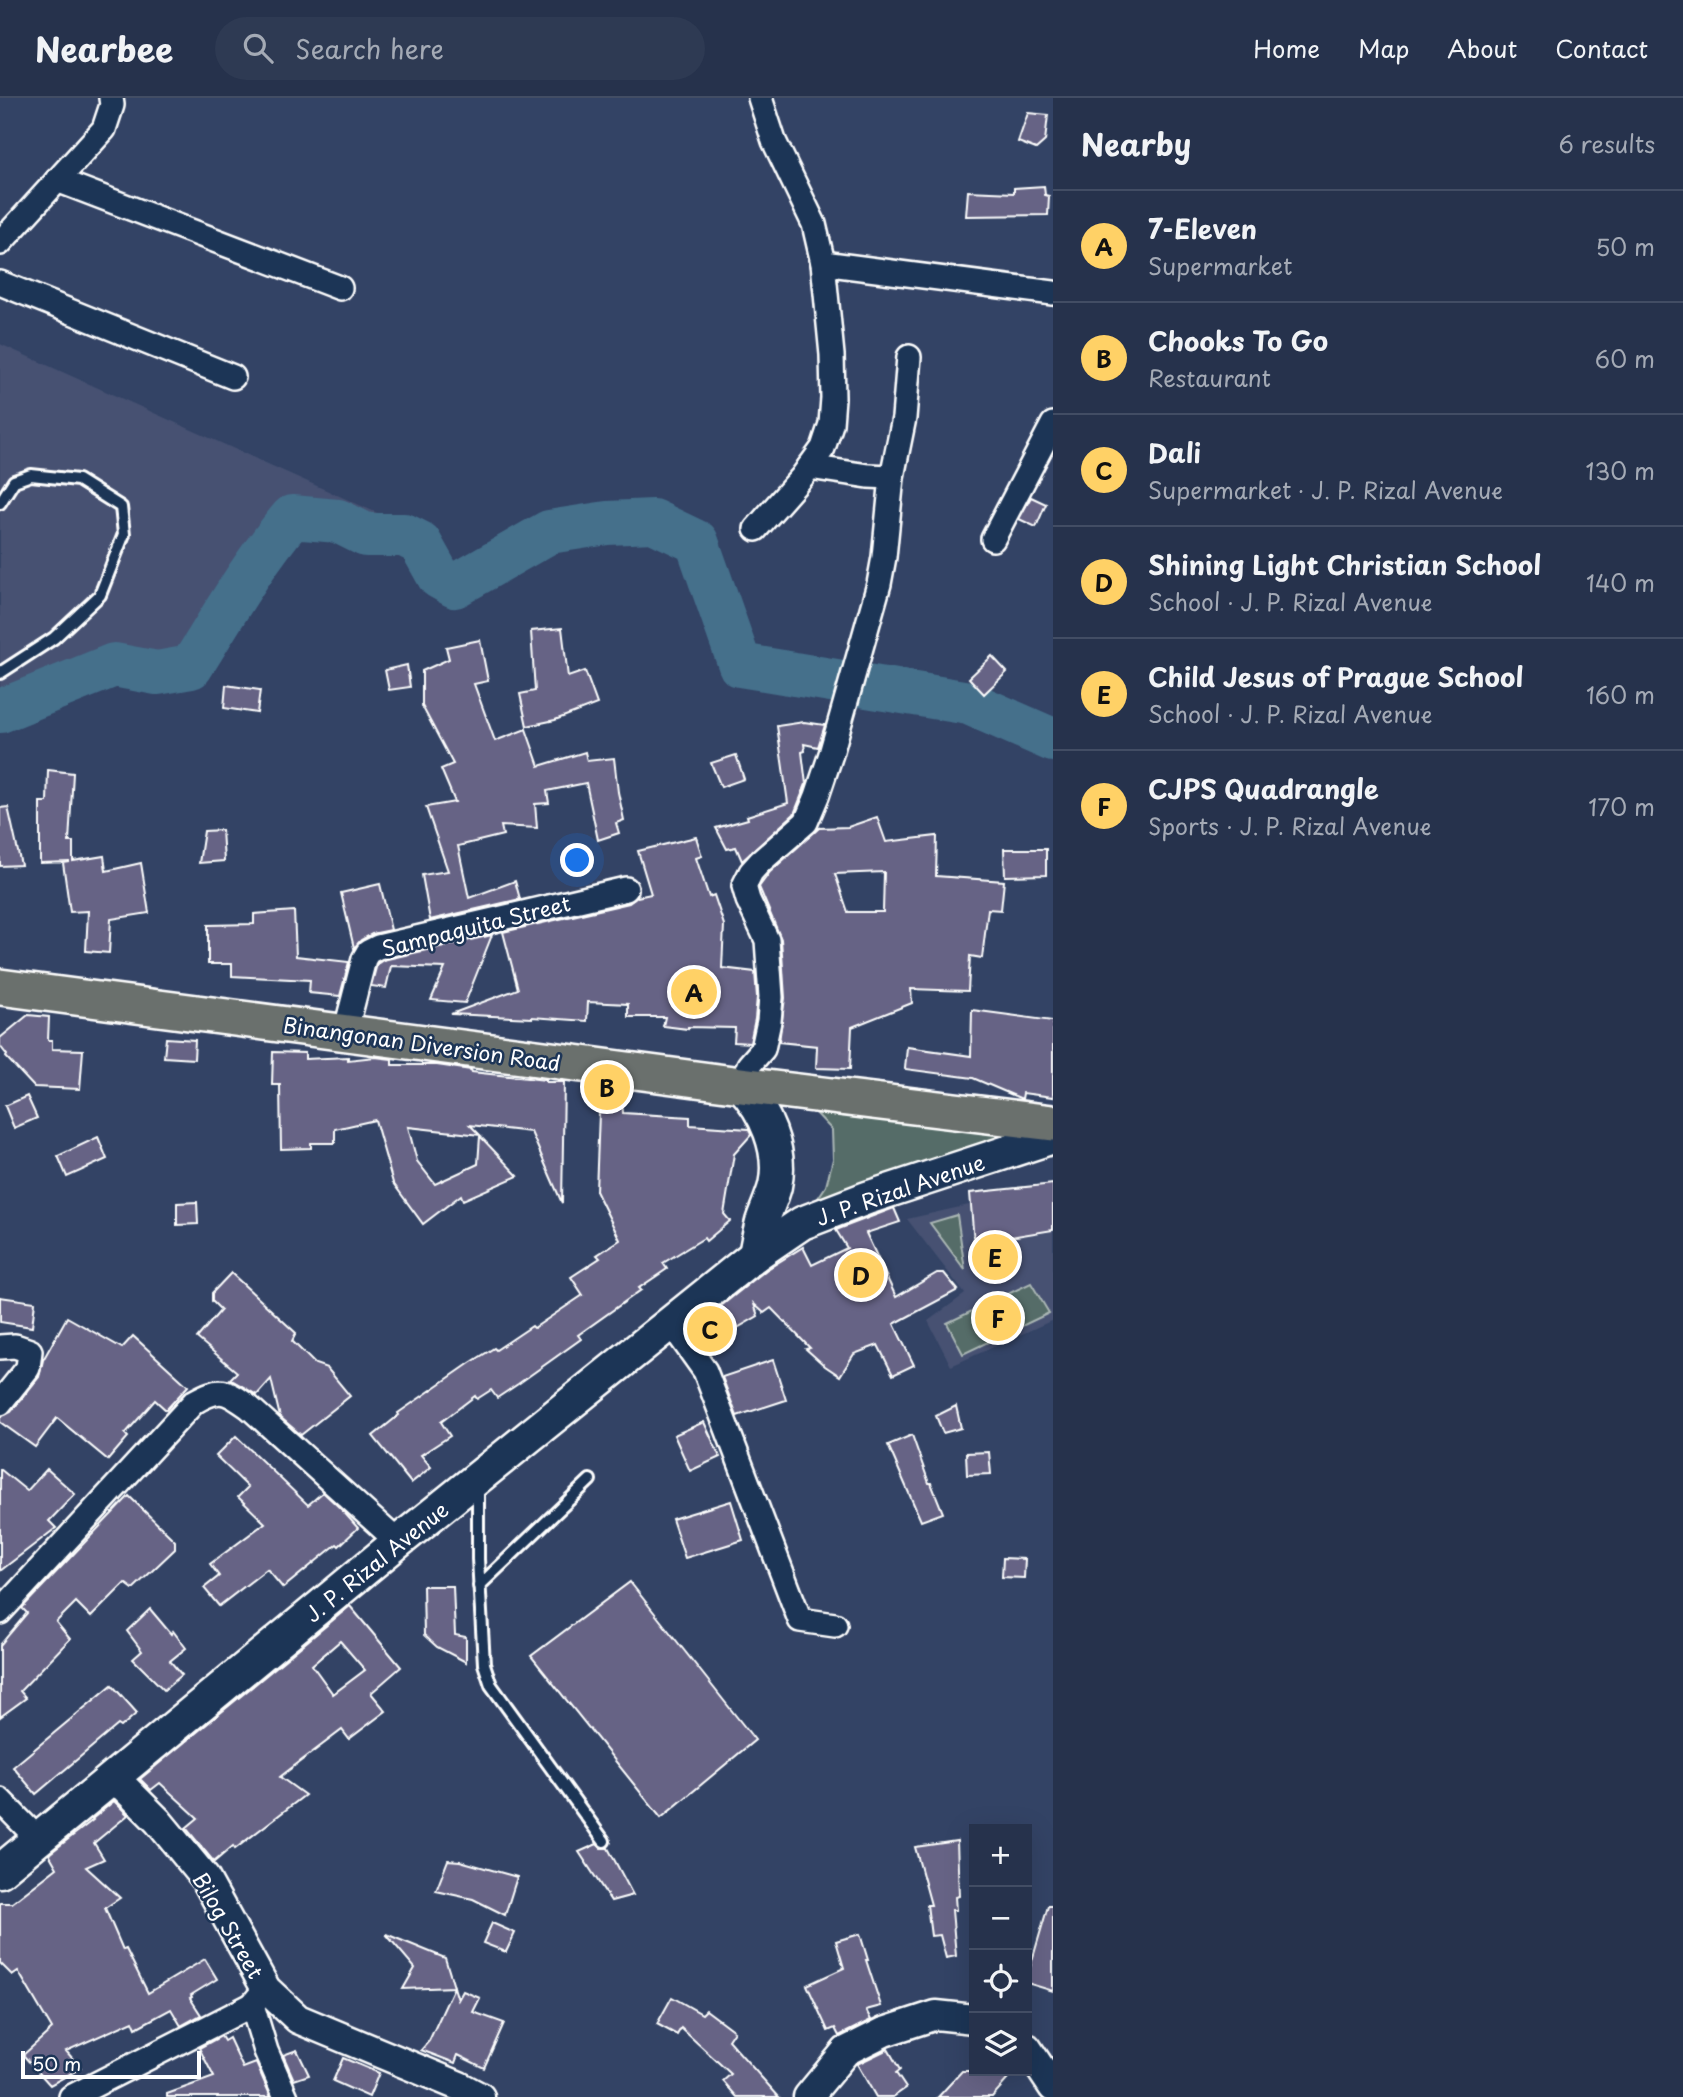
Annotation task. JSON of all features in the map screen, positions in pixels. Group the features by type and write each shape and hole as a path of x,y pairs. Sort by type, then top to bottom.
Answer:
{"main road":[{"name":"Binangonan Diversion Road","path":"0,987 741,1085 1053,1123"},
{"path":"741,1085 752,1097 767,1125 777,1163 775,1185 755,1255"},
{"name":"J. P. Rizal Avenue","path":"0,1871 398,1542 755,1255 802,1223 867,1198 1053,1138"}],"street":[{"path":"0,243 104,129 112,105 111,98"},
{"path":"756,529 822,448 831,424 834,398 823,263 814,224 774,141 760,98"},
{"path":"57,180 340,288"},
{"path":"823,263 1053,293"},
{"path":"0,283 233,377"},
{"path":"741,1085 749,1065 764,1049 771,997 767,940 744,886 760,862 806,822 834,743 879,584 892,477 904,418 909,357"},
{"path":"993,539 1053,424"},
{"path":"809,467 892,477"},
{"name":"Sampaguita Street","path":"345,1033 368,952 378,947 626,889"},
{"path":"670,1322 705,1371 800,1619 835,1626"},
{"path":"0,1346 15,1346 30,1351 28,1368 0,1403"},
{"path":"0,1612 194,1402 212,1392 231,1394 249,1407 398,1542"},
{"name":"Bilog Street","path":"113,1776 158,1822 205,1878 259,1997 298,2020 480,2097"},
{"path":"0,1800 38,1839"},
{"path":"71,2097 259,1997 266,2051 286,2097"},
{"path":"808,2097 846,2051 884,2032 936,2015 969,2018"},
{"path":"1032,2056 1053,2087"}],"lane":[{"path":"0,503 14,481 31,475 78,480 121,507 124,534 100,595 54,638 0,673"},
{"path":"478,1477 479,1586 484,1664 491,1685 604,1841"},
{"path":"479,1586 590,1480"}],"shaded area":[{"path":"0,344 393,520 387,525 370,526 334,511 297,502 280,506 187,648 168,662 102,659 0,702"},
{"path":"1053,1186 1053,1320 951,1366 928,1321 965,1294 907,1219"}],"green space":[{"path":"814,1111 1047,1137 808,1220 826,1186 833,1159 832,1130"},
{"path":"957,1215 965,1270 930,1223"},
{"path":"1031,1283 1049,1313 963,1354 947,1323"}],"building":[{"path":"1028,113 1048,115 1045,141 1036,149 1018,142"},
{"path":"1044,186 1045,195 1049,196 1048,215 966,216 968,191 1014,193 1014,188"},
{"path":"1031,497 1046,504 1036,527 1019,519"},
{"path":"562,628 568,677 585,671 597,704 555,720 527,726 520,694 535,691 531,631"},
{"path":"480,640 488,681 474,684 495,741 526,729 539,766 585,752 587,761 614,758 624,820 616,823 619,833 598,840 586,783 547,791 549,803 535,804 537,828 501,826 503,835 458,846 469,898 515,881 520,899 430,920 422,875 448,871 426,807 455,802 441,769 453,764 422,706 422,671 449,659 446,647"},
{"path":"992,656 1007,672 984,694 969,678"},
{"path":"407,665 410,687 389,690 385,670"},
{"path":"226,685 260,690 257,713 224,708"},
{"path":"804,722 825,725 818,747 804,744 805,751 802,752 806,784 794,814 742,861 736,847 727,849 716,828 788,803 777,726"},
{"path":"736,755 744,779 721,787 711,763"},
{"path":"48,770 73,773 69,842 73,842 73,861 104,856 106,871 141,863 149,913 111,919 109,953 86,951 88,911 70,912 63,863 70,862 40,863 40,802 47,802"},
{"path":"8,807 21,865 0,866 0,808"},
{"path":"877,817 886,842 937,836 936,876 1004,881 1001,910 988,909 982,958 970,956 968,991 911,989 912,1003 852,1027 850,1069 816,1068 817,1046 779,1042 785,998 781,939 759,887 770,872 819,828 848,827","holes":["884,872 883,912 848,912 835,874"]},
{"path":"222,830 224,861 199,863 204,831"},
{"path":"696,837 702,856 696,858 709,897 714,895 724,925 722,968 755,972 757,997 750,1043 734,1042 735,1028 688,1029 663,1026 665,1017 628,1017 628,1004 588,1002 587,1021 451,1014 518,989 503,932 629,903 637,897 651,894 638,851"},
{"path":"1004,849 1046,849 1046,875 1005,876"},
{"path":"380,884 391,930 372,934 354,948 341,893"},
{"path":"294,911 296,956 349,962 340,996 309,993 310,980 232,976 232,964 208,964 208,925 254,924 254,914"},
{"path":"492,935 465,1003 431,1000 445,968 391,966 386,988 371,986 377,964 383,960"},
{"path":"972,1010 1053,1021 1053,1097 1023,1093 1022,1099 973,1078 905,1069 907,1047 971,1056"},
{"path":"28,1015 49,1017 48,1040 52,1040 52,1049 83,1050 80,1089 34,1087 6,1057 0,1046 0,1038"},
{"path":"166,1038 195,1040 194,1059 164,1057"},
{"path":"273,1052 305,1053 305,1059 348,1057 348,1060 375,1057 392,1059 392,1065 437,1065 546,1082 564,1082 562,1203 531,1132 470,1125 480,1135 408,1127 417,1161 435,1184 478,1164 480,1136 518,1176 463,1200 461,1195 423,1224 393,1183 375,1120 335,1129 335,1143 311,1143 311,1148 281,1149 280,1085 272,1085"},
{"path":"600,1087 621,1089 623,1113 690,1117 690,1125 749,1129 751,1135 734,1154 724,1214 730,1221 706,1241 704,1238 663,1263 667,1269 578,1335 581,1339 518,1384 497,1398 491,1390 477,1399 475,1396 441,1422 450,1436 421,1455 431,1467 411,1483 373,1436 399,1415 398,1413 470,1363 494,1348 496,1350 532,1326 534,1328 583,1295 571,1277 600,1258 597,1255 620,1240 596,1191"},
{"path":"27,1096 37,1118 14,1128 5,1106"},
{"path":"98,1137 107,1159 67,1177 58,1156"},
{"path":"1053,1184 1053,1230 1010,1237 1014,1263 976,1267 970,1193"},
{"path":"197,1202 198,1224 177,1225 177,1203"},
{"path":"894,1208 900,1222 866,1233 896,1297 937,1273 944,1273 958,1290 894,1324 914,1365 893,1375 878,1345 854,1354 840,1376 806,1349 810,1348 771,1308 764,1313 754,1304 758,1316 708,1345 696,1326 766,1270 803,1247 812,1265 847,1248 836,1230"},
{"path":"231,1273 296,1333 292,1341 315,1364 327,1368 350,1396 301,1435 280,1417 271,1379 257,1395 230,1379 237,1372 197,1338 221,1310 212,1301 212,1293"},
{"path":"0,1297 35,1302 32,1327 0,1322"},
{"path":"67,1317 122,1348 133,1336 188,1386 166,1410 155,1400 125,1434 128,1437 108,1460 57,1418 35,1447 0,1422 0,1417 11,1412 39,1377 43,1360"},
{"path":"773,1360 786,1400 737,1416 722,1377"},
{"path":"956,1406 961,1428 943,1433 936,1416"},
{"path":"704,1422 720,1457 690,1471 674,1435"},
{"path":"912,1435 943,1513 921,1521 888,1445"},
{"path":"236,1436 308,1505 323,1492 358,1528 339,1546 337,1544 283,1588 267,1569 219,1606 204,1588 219,1576 210,1564 265,1523 238,1497 248,1487 216,1456"},
{"path":"989,1452 991,1474 967,1475 966,1453"},
{"path":"0,1469 27,1491 47,1469 75,1494 49,1521 56,1528 0,1571"},
{"path":"129,1496 175,1541 175,1549 133,1589 125,1583 91,1617 76,1602 56,1622 70,1639 20,1691 26,1698 0,1717 0,1645 27,1613 22,1608"},
{"path":"731,1501 743,1540 685,1558 672,1519"},
{"path":"1003,1558 1025,1559 1024,1578 1002,1577"},
{"path":"630,1582 755,1740 661,1818 531,1656"},
{"path":"423,1586 453,1586 455,1635 466,1637 466,1662 437,1647 424,1635"},
{"path":"350,1606 401,1667 371,1693 386,1711 349,1739 342,1730 280,1777 305,1795 214,1862 186,1828 198,1818 160,1783 151,1790 140,1779","holes":["340,1641 365,1670 333,1694 312,1665"]},
{"path":"150,1609 186,1648 170,1661 182,1675 164,1690 133,1659 142,1651 127,1631"},
{"path":"112,1685 137,1713 121,1727 118,1725 36,1794 13,1767"},
{"path":"114,1801 128,1815 94,1843 104,1859 86,1867 120,1898 105,1908 123,1950 126,1949 148,1993 205,1959 217,1979 191,1995 190,1998 201,2015 181,2026 171,2009 136,2028 133,2021 66,2051 81,2068 50,2085 23,2055 52,2029 18,1971 12,1975 0,1963 0,1903 12,1903 57,1868 49,1854"},
{"path":"957,1841 959,1896 955,1897 956,1910 952,1910 956,1956 946,1958 940,1935 931,1936 927,1905 931,1905 915,1847"},
{"path":"597,1844 601,1848 608,1848 633,1895 611,1901 579,1852"},
{"path":"448,1860 517,1877 505,1915 473,1899 436,1891"},
{"path":"1048,1906 1053,1906 1053,1991 1032,1985 1032,1961"},
{"path":"492,1923 515,1933 506,1952 483,1943"},
{"path":"386,1934 445,1958 454,1987 403,1989 415,1968"},
{"path":"860,1934 881,2006 866,2010 871,2020 839,2036 835,2028 828,2031 807,1985 844,1968 836,1941"},
{"path":"454,1987 458,2000 463,1991 480,1998 473,2012 504,2023 484,2068 458,2055 455,2063 421,2050 429,2041"},
{"path":"672,1997 702,2014 706,2010 734,2031 728,2040 779,2097 737,2097 723,2081 731,2074 681,2028 677,2035 657,2024"},
{"path":"221,2036 224,2041 229,2038 243,2068 256,2063 271,2097 167,2097 167,2094 214,2077 199,2048"},
{"path":"888,2049 900,2070 896,2073 906,2088 893,2097 876,2097 857,2064"},
{"path":"297,2050 309,2075 294,2080 283,2055"},
{"path":"343,2058 379,2073 369,2097 333,2081"},
{"path":"962,2071 969,2071 969,2076 1011,2076 992,2097 938,2097"}],"waterway":[{"path":"0,711 114,665 157,673 191,667 251,571 292,517 338,521 366,535 404,535 420,543 439,577 455,586 549,532 607,523 653,521 697,542 740,665 969,703 1053,740"}],"place":[{"name":"7-Eleven","path":"694,992"},
{"name":"Chooks To Go","path":"607,1087"},
{"name":"Child Jesus of Prague School","path":"995,1257"},
{"name":"Shining Light Christian School","path":"861,1275"},
{"name":"CJPS Quadrangle","path":"998,1318"},
{"name":"Dali","path":"710,1329"}]}
